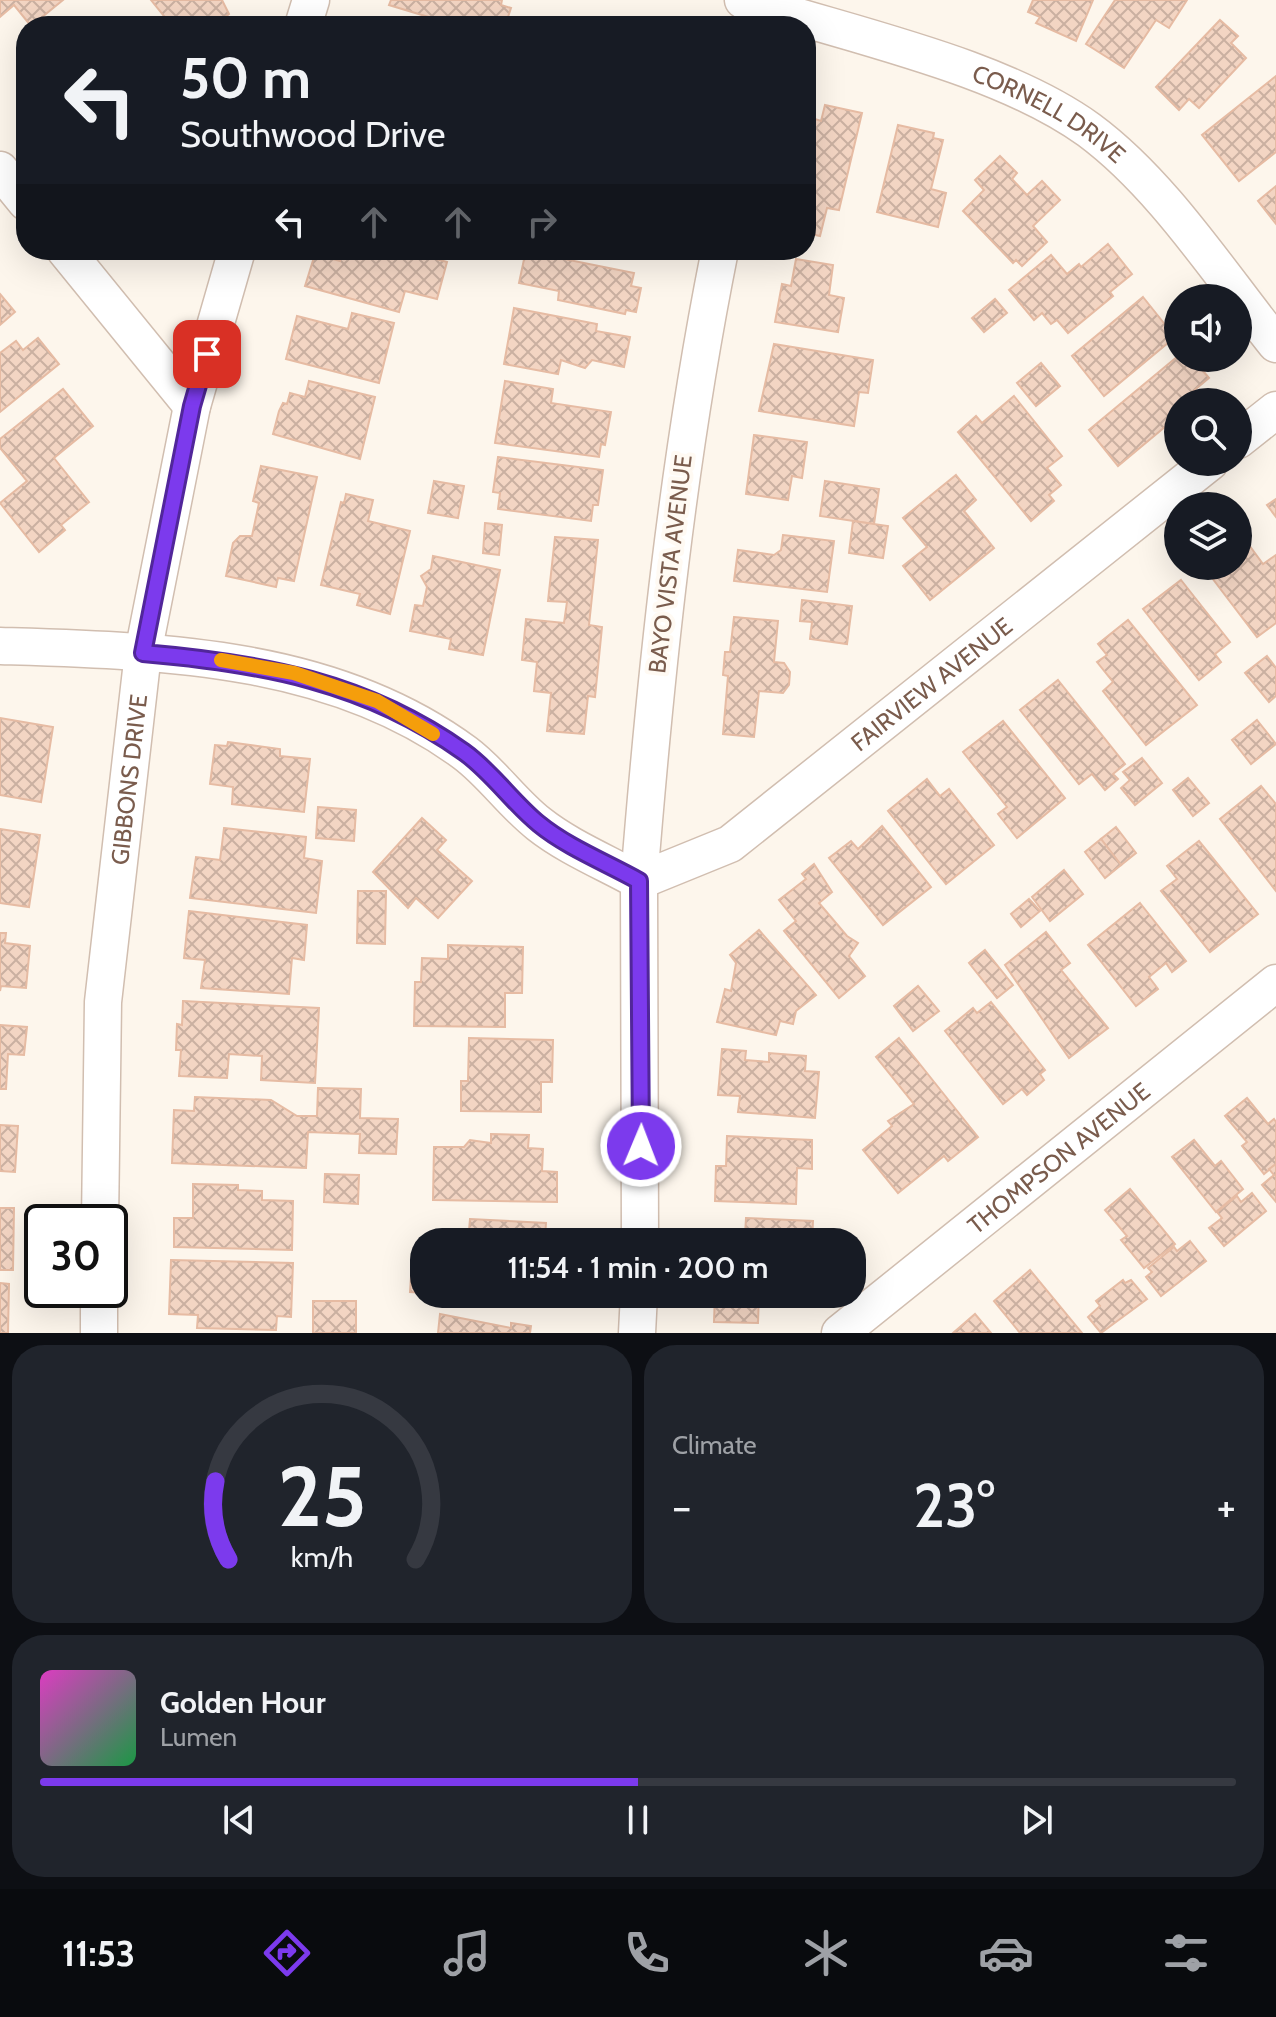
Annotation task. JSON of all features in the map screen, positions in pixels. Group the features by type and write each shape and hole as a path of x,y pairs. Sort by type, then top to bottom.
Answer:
{"street":[{"name":"CORNELL DRIVE","path":"743,0 780,13"},
{"name":"CORNELL DRIVE","path":"816,24 976,73 1036,98 1089,130 1141,176 1276,344"},
{"path":"0,170 16,190"},
{"path":"73,260 192,406"},
{"name":"GIBBONS DRIVE","path":"100,1204 103,1002 143,653 192,406 234,260"},
{"name":"BAYO VISTA AVENUE","path":"640,1228 639,881 672,527 698,361 718,260"},
{"path":"1252,429 1276,410"},
{"name":"FAIRVIEW AVENUE","path":"639,881 730,844 1192,476"},
{"path":"0,646 217,659 294,673 377,701 466,753 540,825 639,881"},
{"name":"THOMPSON AVENUE","path":"840,1333 1276,983"},
{"path":"99,1308 99,1333"},
{"path":"637,1333 638,1308"}],"building":[{"path":"0,0 63,0 43,16 23,16 14,5 0,17"},
{"path":"151,0 222,0 229,14 226,16 164,16"},
{"path":"391,0 502,0 501,5 511,8 508,16 425,16 389,5"},
{"path":"1033,0 1093,0 1076,41 1036,23 1040,17 1028,12"},
{"path":"1115,0 1187,0 1169,28 1156,20 1124,68 1086,44"},
{"path":"1220,20 1238,36 1231,43 1246,58 1199,108 1189,99 1179,110 1156,87"},
{"path":"1276,76 1276,152 1239,181 1202,135"},
{"path":"825,105 862,113 839,210 827,208 820,236 816,235 816,119 821,121"},
{"path":"898,125 934,133 933,138 943,140 931,189 946,193 938,227 877,212"},
{"path":"1000,156 1017,173 1012,179 1027,195 1042,181 1060,200 1033,226 1047,242 1022,266 1016,260 1013,263 963,211 984,190 975,180"},
{"path":"1276,186 1276,224 1258,201"},
{"path":"1108,244 1132,274 1110,292 1113,296 1068,333 1057,320 1051,324 1042,313 1034,320 1009,290 1051,255 1067,274 1079,264 1081,267"},
{"path":"313,260 447,262 437,299 405,291 399,312 305,286"},
{"path":"524,260 569,260 634,273 631,286 641,288 636,312 626,310 625,314 558,300 559,291 519,283"},
{"path":"796,260 833,265 829,295 844,298 838,332 775,322 782,284 791,286"},
{"path":"0,294 15,312 0,325"},
{"path":"1143,297 1164,323 1164,346 1104,396 1072,356"},
{"path":"995,299 1007,313 984,332 972,318"},
{"path":"514,308 597,324 596,331 630,337 624,367 592,360 585,368 561,360 558,374 504,364"},
{"path":"352,313 394,323 379,383 286,359 297,316 348,329"},
{"path":"38,338 59,364 0,412 0,353 16,341 23,350"},
{"path":"774,344 873,360 868,393 859,392 854,426 759,411"},
{"path":"1041,363 1060,386 1036,406 1017,383"},
{"path":"1164,368 1164,372 1204,372 1209,378 1197,388 1164,388 1164,428 1118,466 1089,430"},
{"path":"309,381 375,397 360,459 273,434 283,403 287,404 290,393 305,397"},
{"path":"505,381 553,389 551,403 611,412 605,445 601,444 599,457 495,443"},
{"path":"63,389 93,426 54,458 89,502 61,525 65,530 39,552 0,503 27,481 0,448 0,439"},
{"path":"1014,396 1062,456 1047,468 1061,485 1049,495 1054,501 1031,521 958,432 976,416 982,423"},
{"path":"754,435 807,442 802,478 792,476 788,500 746,494"},
{"path":"498,457 603,470 598,505 593,505 591,521 498,509 500,493 493,492"},
{"path":"261,466 317,477 294,581 278,578 276,587 226,576 233,543 240,536 252,536 259,503 253,501"},
{"path":"956,475 976,500 964,511 994,548 930,600 903,566 927,547 903,518"},
{"path":"434,481 464,486 458,518 428,513"},
{"path":"825,481 879,489 874,524 820,516"},
{"path":"346,494 373,500 368,521 410,531 390,614 357,605 360,594 321,585 341,502 344,503"},
{"path":"1276,499 1276,517 1267,505"},
{"path":"853,521 888,526 883,558 849,553"},
{"path":"485,523 502,525 499,555 483,553"},
{"path":"783,535 834,541 827,592 734,581 738,550 774,555 781,550"},
{"path":"555,537 598,540 589,625 602,627 595,697 588,696 584,734 547,731 551,693 534,691 537,662 522,660 526,619 564,623 567,602 548,601"},
{"path":"1252,549 1263,564 1276,555 1276,623 1257,637 1214,580 1252,580"},
{"path":"433,556 500,570 483,655 449,649 451,639 410,631 415,605 423,606 427,587 421,576 431,569"},
{"path":"1181,580 1230,642 1215,654 1221,662 1199,680 1143,609"},
{"path":"802,600 852,606 847,644 810,639 812,622 800,621"},
{"path":"734,617 778,621 774,662 784,663 790,672 789,685 783,693 759,691 754,737 723,734 728,676 723,675 725,652 730,652"},
{"path":"1128,620 1197,705 1146,745 1103,691 1113,682 1097,662 1107,655 1098,644"},
{"path":"1267,656 1276,668 1276,696 1269,702 1245,673"},
{"path":"1058,680 1125,764 1113,774 1118,779 1105,790 1092,774 1079,784 1020,710"},
{"path":"0,718 53,727 41,802 0,795"},
{"path":"1257,720 1276,744 1251,764 1232,740"},
{"path":"1003,721 1065,798 1017,838 998,814 1007,807 963,752"},
{"path":"228,742 280,749 280,756 310,759 304,812 232,804 233,787 210,784 215,745 227,746"},
{"path":"1142,758 1162,783 1135,805 1121,788 1130,780 1123,772"},
{"path":"1188,778 1209,803 1193,816 1173,790"},
{"path":"927,779 940,796 949,789 994,845 946,884 888,811"},
{"path":"1261,786 1276,804 1276,891 1220,819"},
{"path":"318,807 356,810 354,841 316,838"},
{"path":"422,818 446,840 437,850 472,881 438,918 416,898 408,908 373,872"},
{"path":"882,826 931,887 883,925 829,858 851,841 858,849"},
{"path":"1116,827 1136,853 1121,865 1101,839"},
{"path":"224,828 306,837 304,858 322,861 316,913 190,898 196,857 220,860"},
{"path":"0,829 40,835 29,907 0,903"},
{"path":"1101,839 1121,865 1105,878 1085,852"},
{"path":"1199,841 1258,914 1210,952 1161,891 1177,879 1167,866"},
{"path":"814,864 832,892 819,903 847,936 858,943 849,956 865,976 839,998 784,931 796,921 779,900 806,879 802,874"},
{"path":"1064,870 1083,894 1050,921 1032,897"},
{"path":"358,891 386,891 385,944 357,943"},
{"path":"1029,899 1040,911 1021,927 1011,914"},
{"path":"1140,903 1186,961 1172,972 1166,963 1149,977 1158,989 1136,1006 1088,945"},
{"path":"189,911 307,925 304,960 292,958 289,994 201,988 205,960 184,958"},
{"path":"759,930 816,995 796,1011 793,1024 780,1021 776,1035 717,1022 725,989 731,991 736,963 730,955"},
{"path":"1046,932 1070,963 1061,970 1108,1028 1069,1058 1005,965"},
{"path":"0,933 6,933 5,943 30,946 26,988 1,986 0,991"},
{"path":"448,945 523,947 522,993 505,993 505,1027 414,1026 415,982 421,982 422,958 448,959"},
{"path":"985,950 1013,985 997,998 969,963"},
{"path":"918,986 939,1011 913,1031 894,1006"},
{"path":"183,1001 319,1008 315,1083 261,1080 262,1056 229,1054 227,1078 179,1076 181,1050 176,1050 177,1024 182,1025"},
{"path":"991,1002 1045,1070 1040,1074 1044,1080 1027,1095 1022,1089 1003,1104 945,1031 973,1008 977,1013"},
{"path":"0,1025 27,1027 24,1055 8,1054 6,1089 0,1089"},
{"path":"469,1038 553,1040 552,1082 541,1082 541,1112 461,1111 461,1081 468,1081"},
{"path":"899,1038 978,1137 948,1161 944,1156 898,1193 863,1150 892,1126 888,1121 914,1104 876,1057"},
{"path":"722,1049 746,1051 745,1060 769,1062 769,1053 806,1056 805,1071 819,1072 815,1118 738,1112 740,1096 718,1095"},
{"path":"318,1088 361,1089 360,1118 398,1119 396,1154 359,1153 360,1134 308,1132 306,1168 172,1163 174,1110 194,1111 195,1097 271,1100 297,1116 317,1116"},
{"path":"1247,1098 1268,1124 1274,1119 1276,1122 1276,1164 1264,1174 1242,1146 1247,1142 1225,1116"},
{"path":"0,1125 18,1126 15,1172 0,1171"},
{"path":"491,1134 529,1135 528,1148 543,1149 542,1171 557,1172 557,1202 433,1200 434,1147 464,1147 470,1140 491,1143"},
{"path":"727,1136 812,1140 812,1169 797,1168 796,1204 715,1201 716,1166 726,1166"},
{"path":"1194,1140 1215,1166 1221,1161 1243,1189 1216,1212 1172,1157"},
{"path":"1276,1164 1276,1202 1262,1185 1274,1175 1269,1169"},
{"path":"325,1174 359,1175 358,1204 324,1202"},
{"path":"193,1184 238,1185 238,1190 262,1191 262,1200 293,1201 292,1250 174,1247 174,1218 193,1218"},
{"path":"1130,1189 1175,1244 1144,1268 1121,1240 1127,1236 1105,1210"},
{"path":"1252,1193 1266,1211 1224,1246 1209,1228 1222,1218 1217,1212 1237,1196 1241,1202"},
{"path":"0,1208 14,1208 13,1270 0,1270"},
{"path":"746,1218 813,1221 813,1228 745,1228"},
{"path":"470,1219 546,1223 546,1228 469,1228"},
{"path":"1190,1241 1206,1261 1161,1296 1146,1277 1152,1272 1148,1268 1174,1247 1177,1251"},
{"path":"171,1260 293,1263 291,1317 277,1316 276,1330 197,1328 198,1315 169,1314"},
{"path":"1030,1270 1082,1333 1020,1333 994,1301"},
{"path":"1123,1280 1125,1283 1131,1280 1147,1299 1101,1333 1088,1317 1100,1306 1096,1301"},
{"path":"0,1283 9,1284 8,1333 0,1333"},
{"path":"313,1301 356,1301 356,1333 313,1333"},
{"path":"714,1308 759,1308 758,1323 714,1322"},
{"path":"440,1314 511,1328 511,1323 531,1326 530,1333 438,1333"},
{"path":"975,1314 991,1333 953,1333"}],"slow traffic":[{"path":"221,660 294,673 377,701 433,734"}],"route":[{"path":"207,354 192,406 143,653 217,659 294,673 377,701 466,753 540,825 639,881 641,1146"}]}
